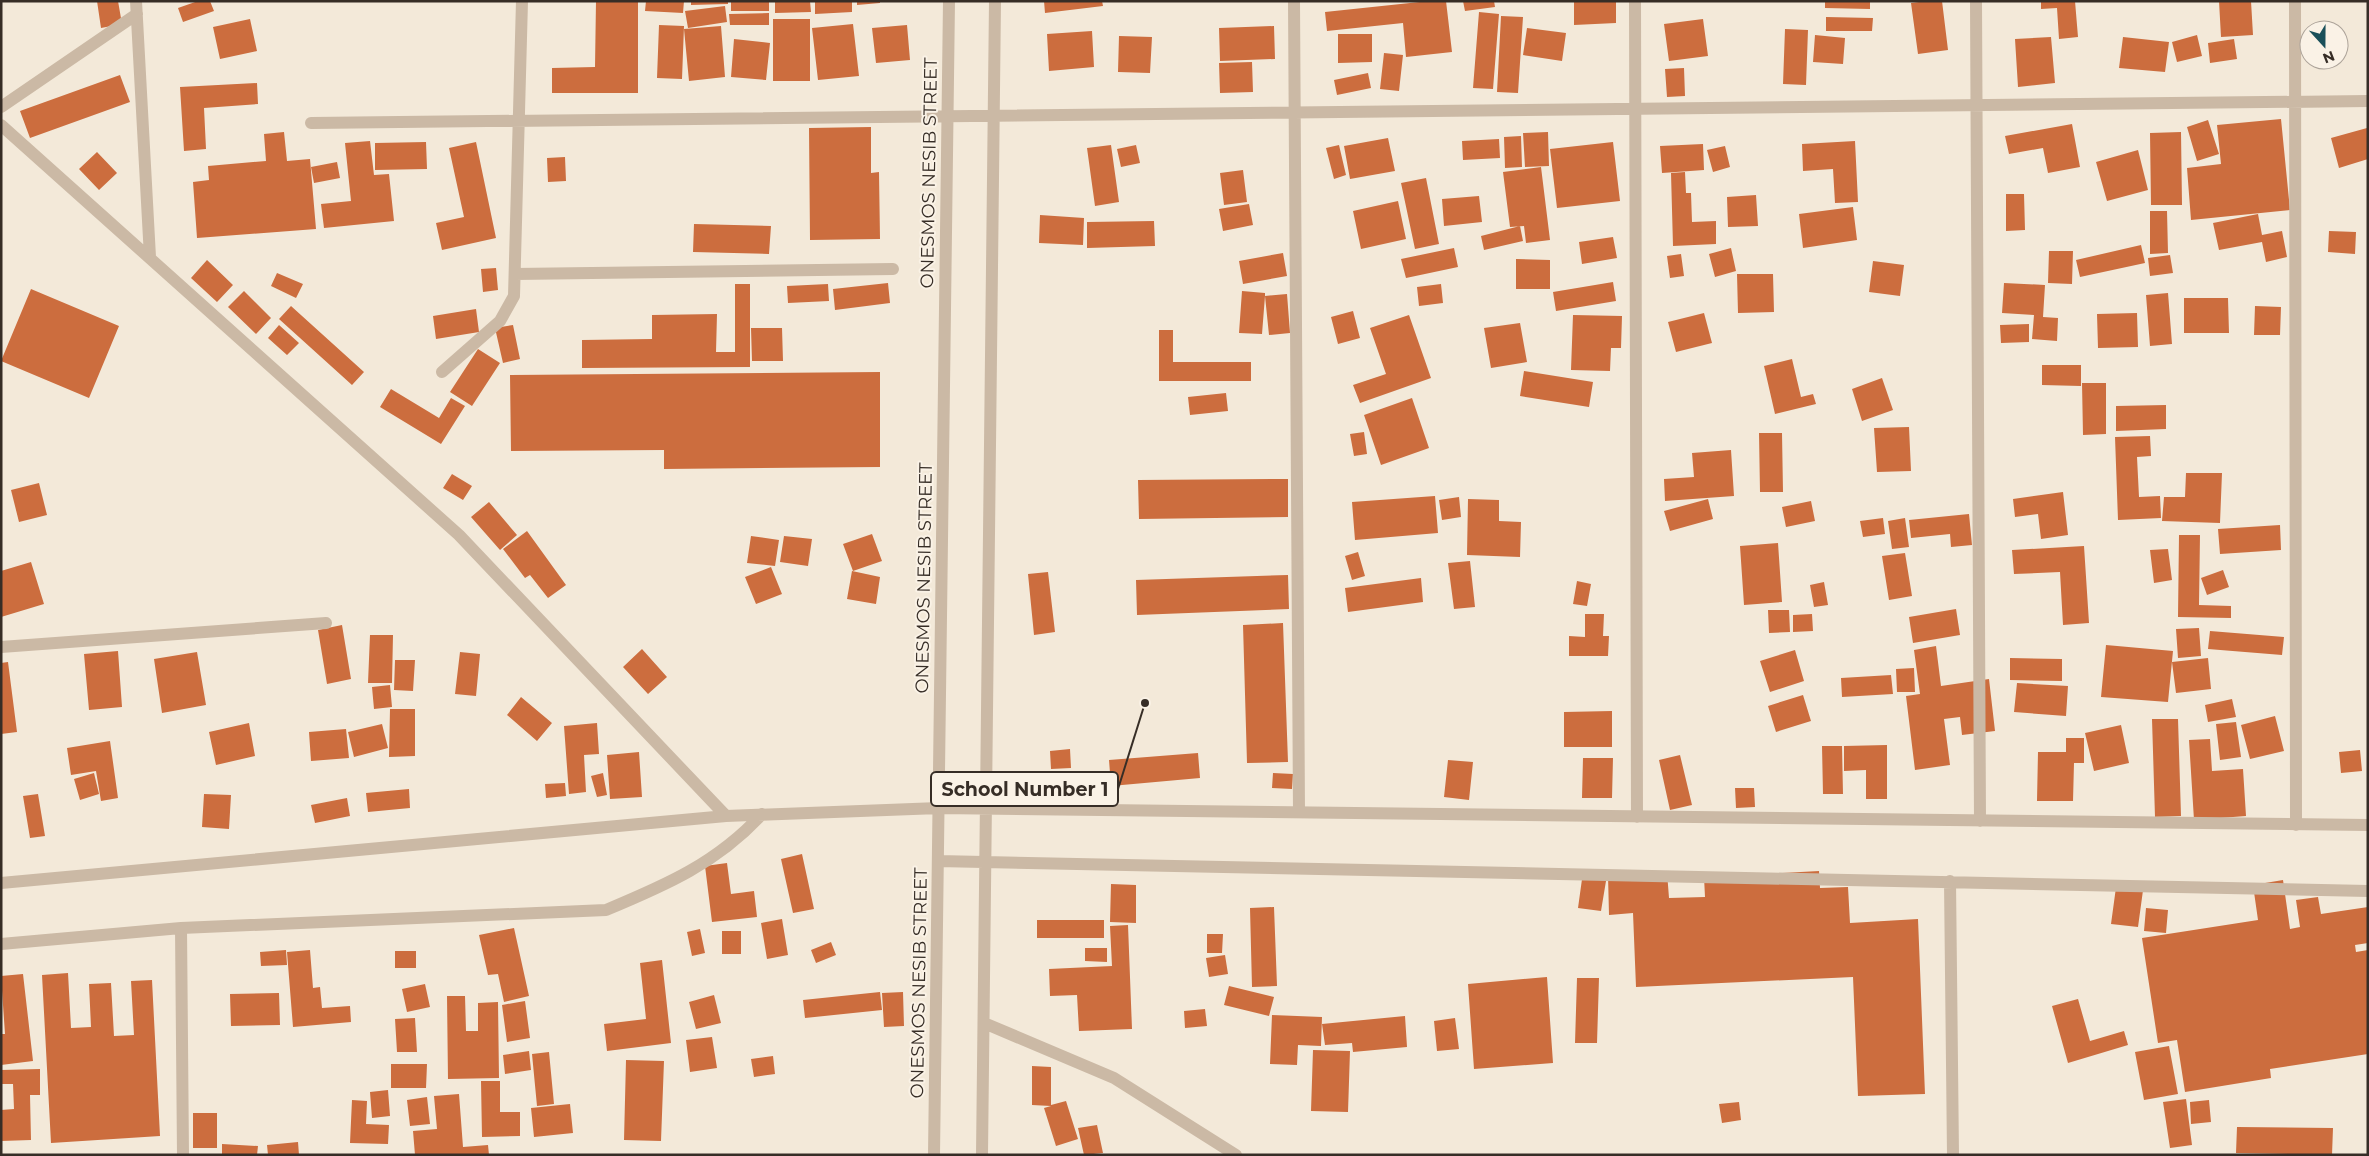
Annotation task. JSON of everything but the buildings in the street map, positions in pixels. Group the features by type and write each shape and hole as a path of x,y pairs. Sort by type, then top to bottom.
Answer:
{"street":[{"path":"442,372 500,320 514,296 522,1"},
{"name":"ONESMOS NESIB STREET","path":"934,1155 949,1"},
{"path":"982,1155 994,1"},
{"path":"1294,1 1299,812"},
{"path":"1635,1 1637,817"},
{"path":"1976,1 1980,821"},
{"path":"2295,1 2296,825"},
{"path":"1,107 136,7"},
{"path":"136,7 150,257"},
{"path":"310,123 2368,101"},
{"path":"1,125 459,535 726,816"},
{"path":"514,274 893,269"},
{"path":"1,647 326,623"},
{"path":"1,883 726,816 938,808 2368,825"},
{"path":"1,944 181,928 606,910 666,885 711,859 741,837 762,814"},
{"path":"938,861 2368,891"},
{"path":"1950,881 1953,1155"},
{"path":"181,928 183,1155"},
{"path":"984,1023 1114,1078 1236,1155"}],"place":[{"name":"School Number 1","path":"1145,703"}]}
